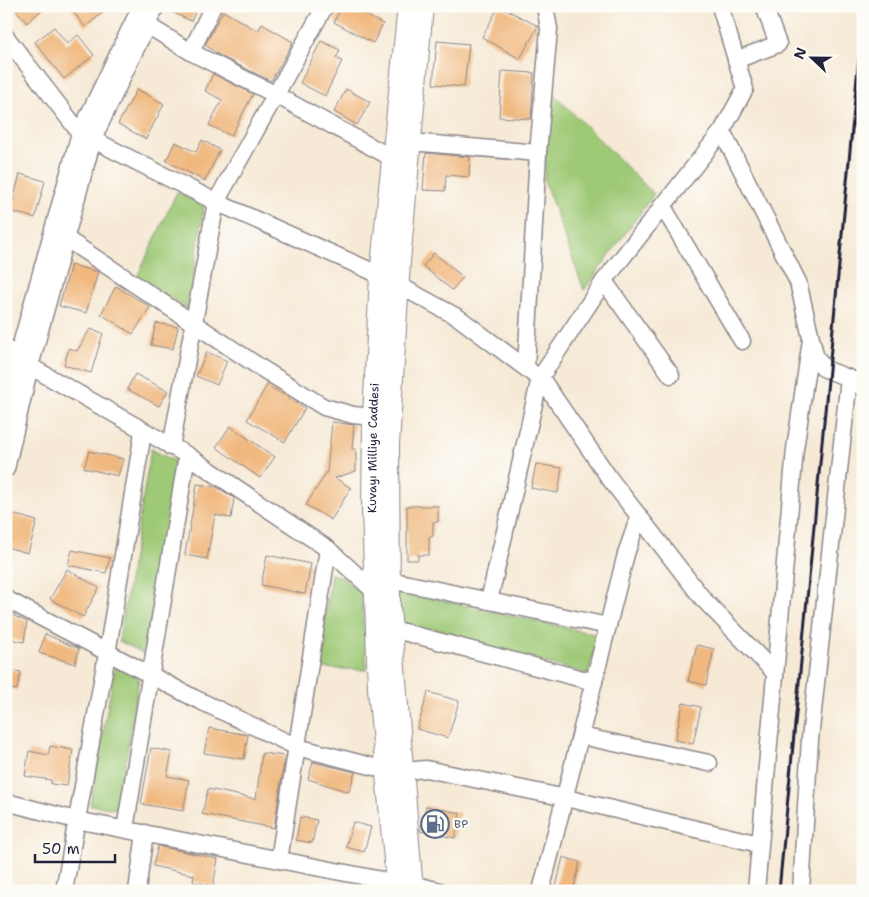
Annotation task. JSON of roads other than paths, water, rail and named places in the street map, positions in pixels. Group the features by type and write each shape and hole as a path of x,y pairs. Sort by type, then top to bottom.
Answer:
{"main road":[{"name":"Kuvayı Milliye Caddesi","path":"405,887 395,770 392,629 382,585 373,418 380,275 408,6"},
{"name":"Kuvayı Milliye Caddesi","path":"395,770 378,690 389,445 399,287 423,6"}],"street":[{"path":"6,469 18,358 65,238 86,136 156,6"},
{"path":"191,52 213,6"},
{"path":"171,447 216,202 324,6"},
{"path":"526,368 538,153 549,29 545,6"},
{"path":"489,601 540,378 604,281 722,131 745,89 720,6"},
{"path":"736,60 778,44 764,6"},
{"path":"6,409 18,358 86,136 140,7"},
{"path":"147,25 191,52 276,94 392,158"},
{"path":"7,41 86,136 216,202 380,275 459,318 540,378 639,516 702,599 775,673"},
{"path":"722,131 798,282 815,355 823,368 856,383 810,739 801,891"},
{"path":"411,142 538,153"},
{"path":"662,205 742,341"},
{"path":"65,238 261,368 324,407 353,416 373,418"},
{"path":"604,281 671,375"},
{"path":"756,891 758,844 795,449 811,340"},
{"path":"18,358 143,432 186,455 382,585 489,601 608,626"},
{"path":"64,891 108,654 143,432"},
{"path":"125,829 152,675 186,455"},
{"path":"541,891 626,554 639,516"},
{"path":"279,860 328,549"},
{"path":"6,599 108,654 297,747 395,770 426,769 566,798 758,844"},
{"path":"392,629 594,682"},
{"path":"581,736 709,763"},
{"path":"7,807 145,833 405,887 440,891"},
{"path":"137,891 145,833"}],"railway":[{"path":"779,891 863,15"}],"place":[{"name":"BP","path":"435,824"}]}
